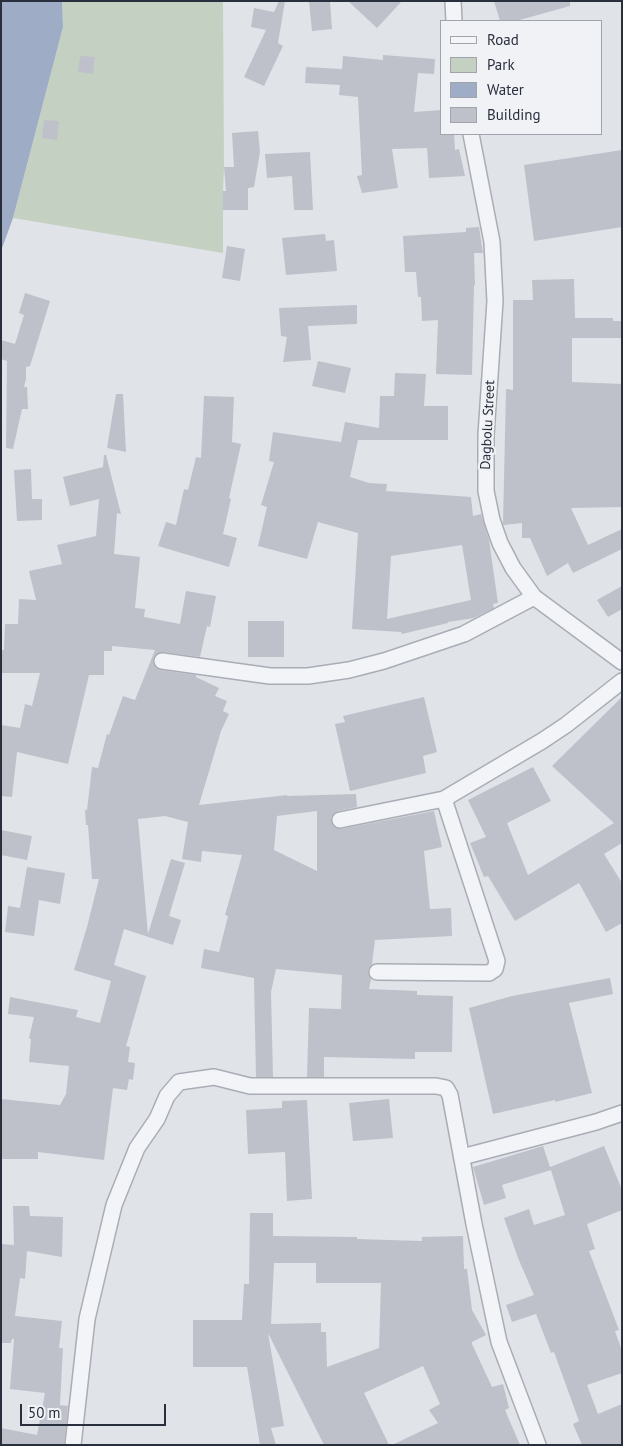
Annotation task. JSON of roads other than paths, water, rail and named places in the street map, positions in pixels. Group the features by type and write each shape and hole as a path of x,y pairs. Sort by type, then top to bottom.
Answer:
{"street":[{"path":"453,1 454,20"},
{"name":"Dagbolu Street","path":"471,135 492,242 495,301 486,434 486,491 492,520 500,543 513,568 534,597 622,662"},
{"path":"162,661 270,676 308,676 348,670 464,634 534,597"},
{"path":"340,820 444,798 542,741 622,681"},
{"path":"377,972 489,973 495,969 497,961 444,798"},
{"path":"73,1445 86,1319 114,1205 137,1148 157,1119 166,1096 180,1082 214,1077 250,1086 436,1086 446,1088 450,1095 474,1224 499,1342 538,1445"},
{"path":"462,1157 596,1122 622,1113"}],"water":[{"path":"1,1 62,1 63,27 13,218 1,251"}]}
